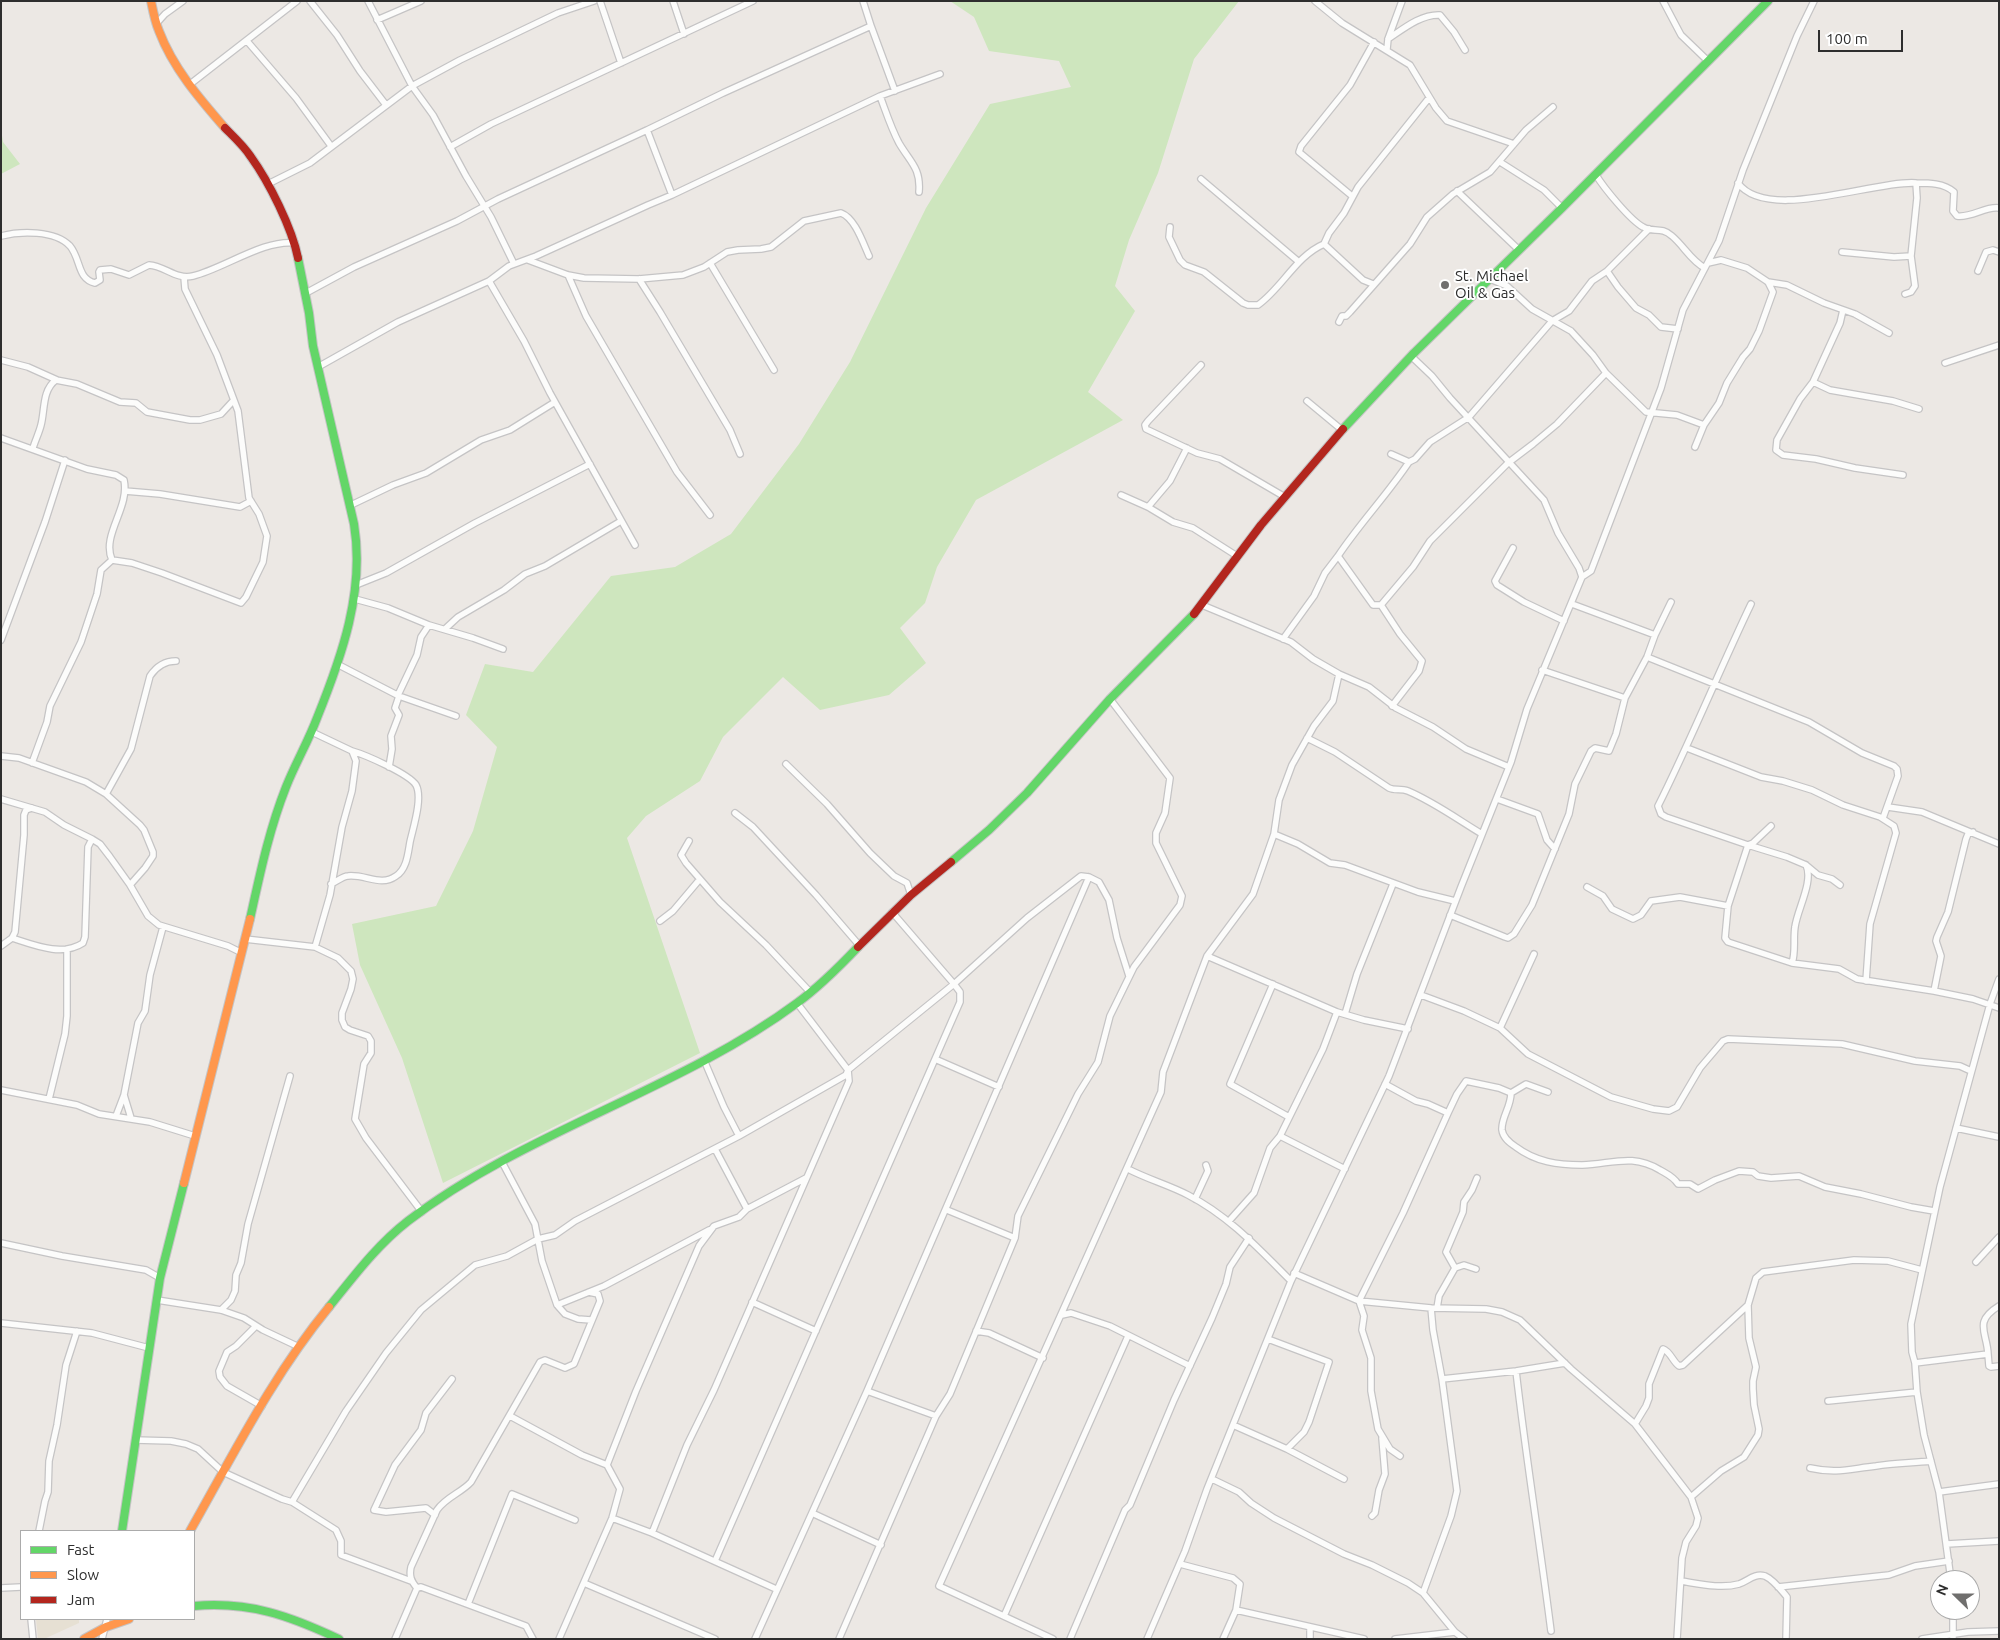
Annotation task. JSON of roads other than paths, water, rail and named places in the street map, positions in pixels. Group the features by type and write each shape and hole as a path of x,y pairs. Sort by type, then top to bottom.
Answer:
{"street":[{"path":"122,1530 160,1278 242,953 271,827 286,786 312,732 337,664 355,599 358,548 318,367 306,293 295,243 268,184 245,148 189,85 165,49 156,24 151,1"},
{"path":"156,24 165,14 183,1"},
{"path":"189,85 297,1"},
{"path":"310,1 337,35 360,71 386,105"},
{"path":"368,1 412,86 433,115 486,207 514,264"},
{"path":"377,20 421,1"},
{"path":"268,184 310,163 330,146 358,128 412,86 558,12 594,1"},
{"path":"600,1 621,63"},
{"path":"673,1 684,34"},
{"path":"450,147 491,124 752,1"},
{"path":"863,1 895,91"},
{"path":"1315,1 1342,23 1387,49 1410,65 1429,98 1442,116 1453,125 1514,144"},
{"path":"1387,49 1388,39 1402,1"},
{"path":"1663,1 1682,35 1708,61"},
{"path":"191,1530 272,1387 326,1309 370,1255 392,1234 471,1178 704,1060 773,1019 810,992 892,912 989,830 1027,793 1110,699 1174,636 1202,605 1237,556 1284,497 1342,430 1411,356 1596,175 1768,1"},
{"path":"1147,1639 1180,1564 1294,1273 1300,1264 1385,1084 1408,1029 1455,902 1509,767 1527,709 1542,670 1582,577 1591,571 1651,414 1683,310 1715,251 1734,193 1797,36 1814,1"},
{"path":"1388,39 1409,25 1435,15 1440,15 1454,32 1465,50"},
{"path":"306,293 354,267 486,207 498,199 723,93 871,26"},
{"path":"247,41 296,98 330,146"},
{"path":"1352,196 1300,155 1299,150 1350,85 1374,42"},
{"path":"318,367 398,322 489,281 514,264 528,260 648,204 672,195 880,96 940,74"},
{"path":"880,96 900,144 917,169 920,178 919,192"},
{"path":"1170,227 1169,237 1180,260 1185,265 1204,272 1248,306 1258,305 1299,262 1324,244 1328,233 1344,212 1352,196 1429,98"},
{"path":"1339,322 1342,316 1346,316 1350,312 1410,244 1427,217 1457,191 1490,172 1526,130 1553,107"},
{"path":"647,130 672,195"},
{"path":"1500,162 1544,190 1562,208"},
{"path":"1596,175 1606,190 1639,224 1649,229 1664,230 1679,243 1696,263 1707,266 1721,260"},
{"path":"1201,179 1299,262"},
{"path":"1738,183 1743,190 1762,197 1805,199 1829,197 1888,184 1916,182 1950,188 1954,192 1953,211 1957,216 1973,215 1991,208 1999,208"},
{"path":"1905,294 1911,292 1915,286 1911,256 1917,198 1916,182"},
{"path":"1734,193 1743,190"},
{"path":"1457,191 1519,250"},
{"path":"528,260 568,275 584,278 639,279 683,275 694,272 727,252 761,250 770,247 804,220 841,213 846,215 853,225 869,256"},
{"path":"1283,639 1314,596 1324,573 1409,462 1415,459 1430,442 1469,417 1552,321 1570,311 1592,282 1607,271 1649,229"},
{"path":"1,236 20,232 55,238 69,245 83,277 89,282 96,283 100,280 100,270 111,270 129,275 149,265 154,265 184,277 194,276 239,257 280,243 295,243"},
{"path":"1324,244 1363,280 1373,284"},
{"path":"1978,271 1986,252 1993,250 1999,252"},
{"path":"1715,251 1721,260 1747,268 1768,282 1787,285 1824,303 1861,317 1889,333"},
{"path":"1842,252 1884,256 1911,256"},
{"path":"710,263 774,370"},
{"path":"1607,271 1636,308 1661,327 1678,329"},
{"path":"568,275 586,316 677,472 710,515"},
{"path":"112,560 132,563 162,573 241,603 259,573 267,543 266,529 251,501 240,419 217,355 185,289 184,277"},
{"path":"639,279 730,430 740,454"},
{"path":"1490,279 1507,286 1532,309 1571,331 1593,354 1606,373 1642,409 1651,414 1677,415 1704,425"},
{"path":"489,281 524,341 555,402 635,545"},
{"path":"1768,282 1773,292"},
{"path":"1695,447 1704,425 1719,403 1743,357 1750,350 1773,292 1779,283"},
{"path":"1843,310 1840,323 1813,382 1800,399 1777,440 1776,450 1783,455 1903,475"},
{"path":"1945,363 1999,345"},
{"path":"1411,356 1432,376 1548,506 1558,533 1579,568 1582,577"},
{"path":"1,360 28,367 57,380 77,384 120,402 136,403 147,412 190,420 200,420 220,414 233,401"},
{"path":"1202,364 1145,425 1148,431 1187,448 1220,459 1284,497"},
{"path":"1380,605 1391,595 1413,568 1430,541 1508,462 1557,424 1606,373"},
{"path":"33,448 41,424 47,392 53,381 57,380"},
{"path":"1813,382 1830,390 1893,401 1919,409"},
{"path":"1307,401 1342,430"},
{"path":"349,506 393,485 426,473 481,440 510,430 555,402"},
{"path":"1,438 122,478 125,483 125,491 123,506 111,536 109,554 112,560"},
{"path":"1148,507 1170,481 1187,448"},
{"path":"1391,454 1409,462"},
{"path":"1,640 45,522 65,460"},
{"path":"356,585 386,573 590,464"},
{"path":"125,491 160,494 240,507 251,501"},
{"path":"1122,495 1148,507 1173,522 1194,528 1237,556"},
{"path":"446,629 458,616 504,590 525,574 545,566 621,521"},
{"path":"1513,548 1496,581 1497,584 1524,602 1564,621"},
{"path":"1338,556 1373,604 1380,605 1422,661 1419,671 1392,706"},
{"path":"32,763 47,722 50,706 76,653 87,625 101,570 112,560"},
{"path":"1579,568 1591,571"},
{"path":"355,599 388,608 429,625 503,649"},
{"path":"1450,915 1504,937 1512,936 1532,905 1569,814 1575,784 1592,748 1609,751 1616,734 1625,698 1647,657 1655,635 1672,602"},
{"path":"1572,604 1655,635"},
{"path":"1751,604 1687,748 1658,806 1658,810 1666,817 1787,857 1806,865 1818,875 1832,879 1840,885"},
{"path":"1202,605 1291,642 1313,659 1369,687 1392,706 1433,727 1466,749 1509,767"},
{"path":"388,767 392,749 391,736 398,715 395,708 417,655 421,637 429,625"},
{"path":"1647,657 1809,722 1862,753 1894,766 1897,769 1898,776 1883,818"},
{"path":"106,794 131,749 150,676 154,670 162,665 169,661 176,661"},
{"path":"337,664 399,696 456,716"},
{"path":"1542,670 1625,698"},
{"path":"1053,1639 939,1586 1161,1092 1163,1072 1207,956 1252,894 1274,834 1282,792 1297,755 1314,726 1333,701 1340,674"},
{"path":"839,1639 936,1416 950,1394 1015,1238 1018,1216 1078,1094 1098,1062 1110,1016 1134,967 1179,908 1182,896 1156,843 1156,833 1165,813 1170,778 1110,699"},
{"path":"312,732 352,751 363,754 402,774 416,786 416,814 404,868 396,876 388,880 380,881 347,876 331,884"},
{"path":"1307,738 1343,756 1389,788 1407,790 1456,816 1482,834"},
{"path":"1687,748 1761,776 1812,790 1836,802 1883,818 1894,826 1896,833 1870,924 1866,981"},
{"path":"315,947 331,884 355,772 356,761 352,751"},
{"path":"1,756 19,758 76,778 106,794 144,830 153,852 150,862 130,885"},
{"path":"786,764 827,804 870,853 894,876 907,883 911,895"},
{"path":"1497,799 1538,814 1548,840 1555,849"},
{"path":"1,800 45,812 64,825 100,844 130,885 148,916 163,927 222,943 242,953"},
{"path":"1888,807 1922,812 1999,844"},
{"path":"1,946 12,938 15,932 24,835 24,815 26,810 32,808"},
{"path":"735,813 753,827 859,945"},
{"path":"1772,826 1753,843 1748,845 1728,906 1725,938 1728,942 1792,963 1839,969 1856,979 1934,991 1990,1004 1999,1008"},
{"path":"1934,991 1941,956 1936,941 1937,936 1948,912 1966,839 1968,834 1973,832"},
{"path":"1274,834 1298,844 1330,863 1346,866 1393,884 1455,902"},
{"path":"12,938 54,950 67,949 83,943 86,937 87,858 88,847 92,839"},
{"path":"689,841 680,854 686,863 720,902 766,945 810,992"},
{"path":"1792,963 1795,927 1806,886 1808,870 1806,865"},
{"path":"292,1502 346,1411 386,1353 421,1310 475,1264 507,1256 538,1239 555,1235 575,1221 739,1136 846,1075 848,1070 954,984 1027,918 1081,876 1089,877 1099,882 1109,900 1117,938 1129,976"},
{"path":"755,1639 947,1210 1089,877"},
{"path":"660,921 680,904 700,879"},
{"path":"1345,1014 1357,974 1393,884"},
{"path":"1587,886 1603,896 1612,909 1633,919 1641,915 1652,901 1673,896 1728,906"},
{"path":"715,1561 960,1002 960,992 954,984 892,912"},
{"path":"116,1116 124,1095 138,1024 145,1011 150,976 163,927"},
{"path":"245,939 315,947 338,958 351,971 353,979 351,990 342,1013 342,1020 345,1027 350,1030 371,1037 371,1053 364,1064 356,1104 355,1119 357,1126 422,1212"},
{"path":"50,1099 66,1025 67,949"},
{"path":"1500,1028 1534,954"},
{"path":"1207,956 1338,1012 1364,1020 1408,1029"},
{"path":"1951,1570 1939,1492 1917,1392 1916,1363 1912,1352 1911,1324 1934,1210 1990,1004 1999,980"},
{"path":"1273,984 1230,1084 1289,1117"},
{"path":"1421,995 1464,1011 1500,1028 1528,1054 1611,1097 1653,1109 1670,1111 1677,1107 1700,1068 1723,1041 1728,1039 1842,1044 1915,1061 1960,1066 1971,1072"},
{"path":"652,1533 687,1445 714,1390 849,1081 848,1070 797,1003"},
{"path":"1228,1221 1254,1192 1270,1148 1280,1136 1323,1049 1338,1012"},
{"path":"935,1059 999,1087"},
{"path":"704,1060 724,1108 739,1136"},
{"path":"221,1310 236,1292 236,1275 241,1263 248,1224 290,1076"},
{"path":"1400,1456 1390,1449 1378,1429 1371,1391 1371,1358 1362,1330 1364,1316 1359,1301 1403,1213 1457,1094 1466,1081 1499,1088 1510,1093"},
{"path":"1385,1084 1416,1101 1428,1104 1448,1114"},
{"path":"1510,1093 1526,1084 1548,1092"},
{"path":"1,1090 50,1099 86,1108 98,1114 131,1118 174,1128 195,1136"},
{"path":"1510,1093 1509,1108 1502,1131 1504,1136 1507,1141 1525,1154 1544,1162 1583,1165 1630,1160 1641,1161 1652,1165 1670,1176 1678,1184 1690,1184 1698,1189 1739,1171 1753,1172 1758,1176 1771,1178 1799,1176 1826,1187 1910,1207 1934,1210"},
{"path":"124,1095 131,1118"},
{"path":"1956,1128 1999,1137"},
{"path":"1280,1136 1345,1169"},
{"path":"714,1149 747,1209"},
{"path":"502,1162 536,1224 542,1261 557,1305 564,1314 578,1319 592,1320"},
{"path":"1195,1199 1208,1171 1206,1165"},
{"path":"1128,1169 1195,1199 1228,1221 1249,1238 1291,1281"},
{"path":"557,1305 589,1292 712,1228 738,1217 747,1209 806,1178"},
{"path":"1456,1268 1446,1252 1463,1212 1464,1202 1477,1178"},
{"path":"947,1210 1015,1238"},
{"path":"607,1465 636,1391 699,1246 712,1228"},
{"path":"1976,1262 1999,1236"},
{"path":"1070,1639 1125,1510 1130,1506 1226,1284 1230,1267 1249,1238"},
{"path":"694,1239 699,1246"},
{"path":"1,1243 62,1256 146,1270 160,1278"},
{"path":"1691,1497 1721,1471 1744,1457 1758,1435 1759,1429 1752,1381 1756,1367 1749,1338 1748,1305 1756,1278 1763,1272 1854,1260 1888,1261 1922,1270"},
{"path":"1423,1593 1451,1516 1457,1491 1442,1379 1433,1330 1434,1308 1456,1268 1464,1265 1476,1269"},
{"path":"1294,1273 1359,1301 1434,1308 1486,1309 1509,1314 1520,1320 1634,1424 1691,1497 1698,1518 1684,1549 1677,1639"},
{"path":"417,1588 411,1581 409,1574 435,1515 443,1502 460,1492 471,1482 492,1442 510,1416 540,1362 546,1360 565,1368 572,1366 600,1301 598,1294 589,1292"},
{"path":"157,1300 221,1310 244,1318 256,1326 299,1346"},
{"path":"752,1302 816,1331"},
{"path":"1634,1424 1646,1406 1649,1398 1649,1384 1663,1349 1666,1350 1675,1363 1680,1366 1683,1365 1748,1305"},
{"path":"1999,1306 1985,1318 1982,1324 1989,1366 1999,1366"},
{"path":"1062,1315 1071,1313 1110,1326 1190,1366"},
{"path":"1,1323 77,1331 149,1348"},
{"path":"256,1326 236,1346 226,1352 220,1377 227,1386 262,1406"},
{"path":"39,1530 48,1492 49,1462 58,1425 66,1365 77,1331"},
{"path":"976,1332 989,1333 1043,1358"},
{"path":"1004,1616 1128,1336"},
{"path":"1268,1339 1329,1362 1309,1422 1304,1432 1287,1449"},
{"path":"1916,1363 1988,1354"},
{"path":"1442,1379 1516,1371 1565,1363"},
{"path":"1516,1371 1526,1457 1538,1526 1551,1630"},
{"path":"435,1515 426,1508 386,1512 374,1510 395,1465 421,1430 426,1412 452,1379"},
{"path":"867,1392 936,1416"},
{"path":"1828,1400 1917,1392"},
{"path":"510,1416 582,1456 607,1465 620,1489 612,1518 559,1639"},
{"path":"1233,1425 1287,1449 1344,1479"},
{"path":"1372,1516 1375,1512 1379,1490 1385,1474 1382,1436"},
{"path":"135,1440 171,1441 198,1449 223,1472 292,1502 336,1530 341,1541 341,1555 411,1581"},
{"path":"1810,1468 1845,1472 1876,1466 1931,1461"},
{"path":"1212,1479 1239,1492 1251,1503 1274,1518 1344,1554 1397,1576 1423,1593 1455,1632 1464,1639"},
{"path":"1939,1492 1999,1484"},
{"path":"468,1604 512,1494 575,1520"},
{"path":"812,1513 880,1545"},
{"path":"612,1518 652,1533 776,1590"},
{"path":"1947,1544 1999,1541"},
{"path":"1778,1587 1889,1575 1915,1566 1950,1561"},
{"path":"1180,1564 1233,1578 1240,1584 1236,1610 1223,1639"},
{"path":"1681,1581 1718,1586 1740,1584 1757,1575 1764,1576 1778,1587 1788,1601 1786,1639"},
{"path":"584,1583 715,1639"},
{"path":"1,1588 20,1587"},
{"path":"417,1588 421,1587 526,1626 533,1639"},
{"path":"395,1639 417,1588"},
{"path":"195,1606 245,1604 283,1614 323,1635 339,1639"},
{"path":"1236,1610 1364,1639"},
{"path":"31,1620 33,1639"},
{"path":"84,1639 106,1623 123,1620"},
{"path":"1953,1620 1953,1637"},
{"path":"102,1639 106,1623"},
{"path":"1310,1627 1310,1639"},
{"path":"1922,1639 1953,1637 1968,1632 1999,1631"},
{"path":"1396,1639 1455,1632"}],"place":[{"name":"St. Michael Oil & Gas","path":"1445,285"}]}
